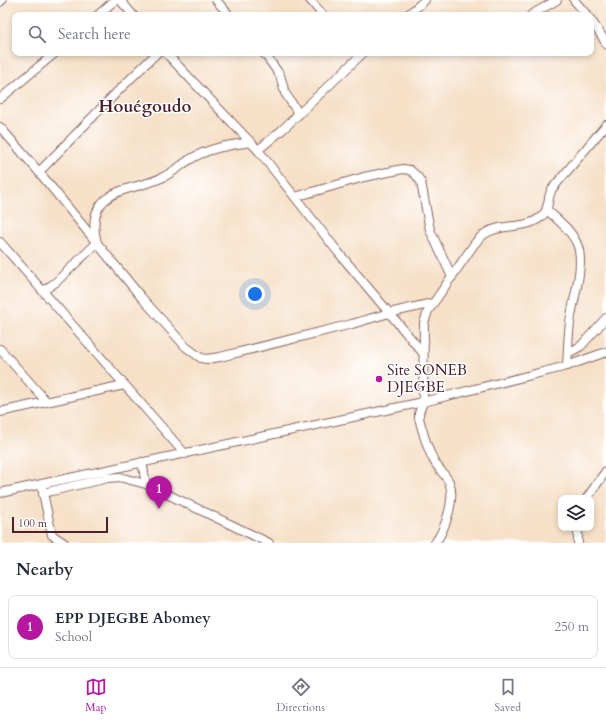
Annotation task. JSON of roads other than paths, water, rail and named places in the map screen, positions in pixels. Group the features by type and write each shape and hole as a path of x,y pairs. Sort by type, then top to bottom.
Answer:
{"street":[{"path":"101,12 115,0"},
{"path":"120,0 130,12"},
{"path":"216,0 226,12"},
{"path":"310,0 320,12"},
{"path":"411,12 425,0"},
{"path":"536,12 557,0"},
{"path":"574,0 584,12"},
{"path":"594,24 606,42"},
{"path":"0,99 51,56"},
{"path":"39,172 154,56"},
{"path":"169,56 258,150 423,353"},
{"path":"266,56 280,75 286,94 299,114"},
{"path":"258,150 299,114 358,56"},
{"path":"435,543 443,531 446,523 451,489 448,481 432,458 418,413 423,402 424,323 428,311 475,243 482,236 495,229 505,226 524,226 532,223 547,210 549,194 552,189 606,125"},
{"path":"0,127 39,172 141,297 186,347 201,358 207,359 352,324 390,313 433,304"},
{"path":"97,243 94,223 95,214 102,202 107,198 116,193 162,178 202,153 226,146 251,142"},
{"path":"295,197 364,177 403,169 410,170 421,182 430,230 452,276"},
{"path":"547,210 566,228 573,237 578,245 580,256 579,274 570,322 568,366"},
{"path":"0,242 185,454"},
{"path":"43,291 56,282 97,243"},
{"path":"568,353 581,346 606,318"},
{"path":"0,349 46,401"},
{"path":"0,493 423,402 568,366 606,352"},
{"path":"0,412 124,385"},
{"path":"142,462 146,484"},
{"path":"589,495 606,471"},
{"path":"43,493 108,478 119,478 146,484 270,543"},
{"path":"41,484 52,535 64,543"},
{"path":"578,531 578,543"}],"place":[{"name":"Site SONEB DJEGBE","path":"379,379"},
{"name":"EPP DJEGBE Abomey","path":"159,509"}],"district":[{"name":"Houégoudo","path":"145,106"}]}
